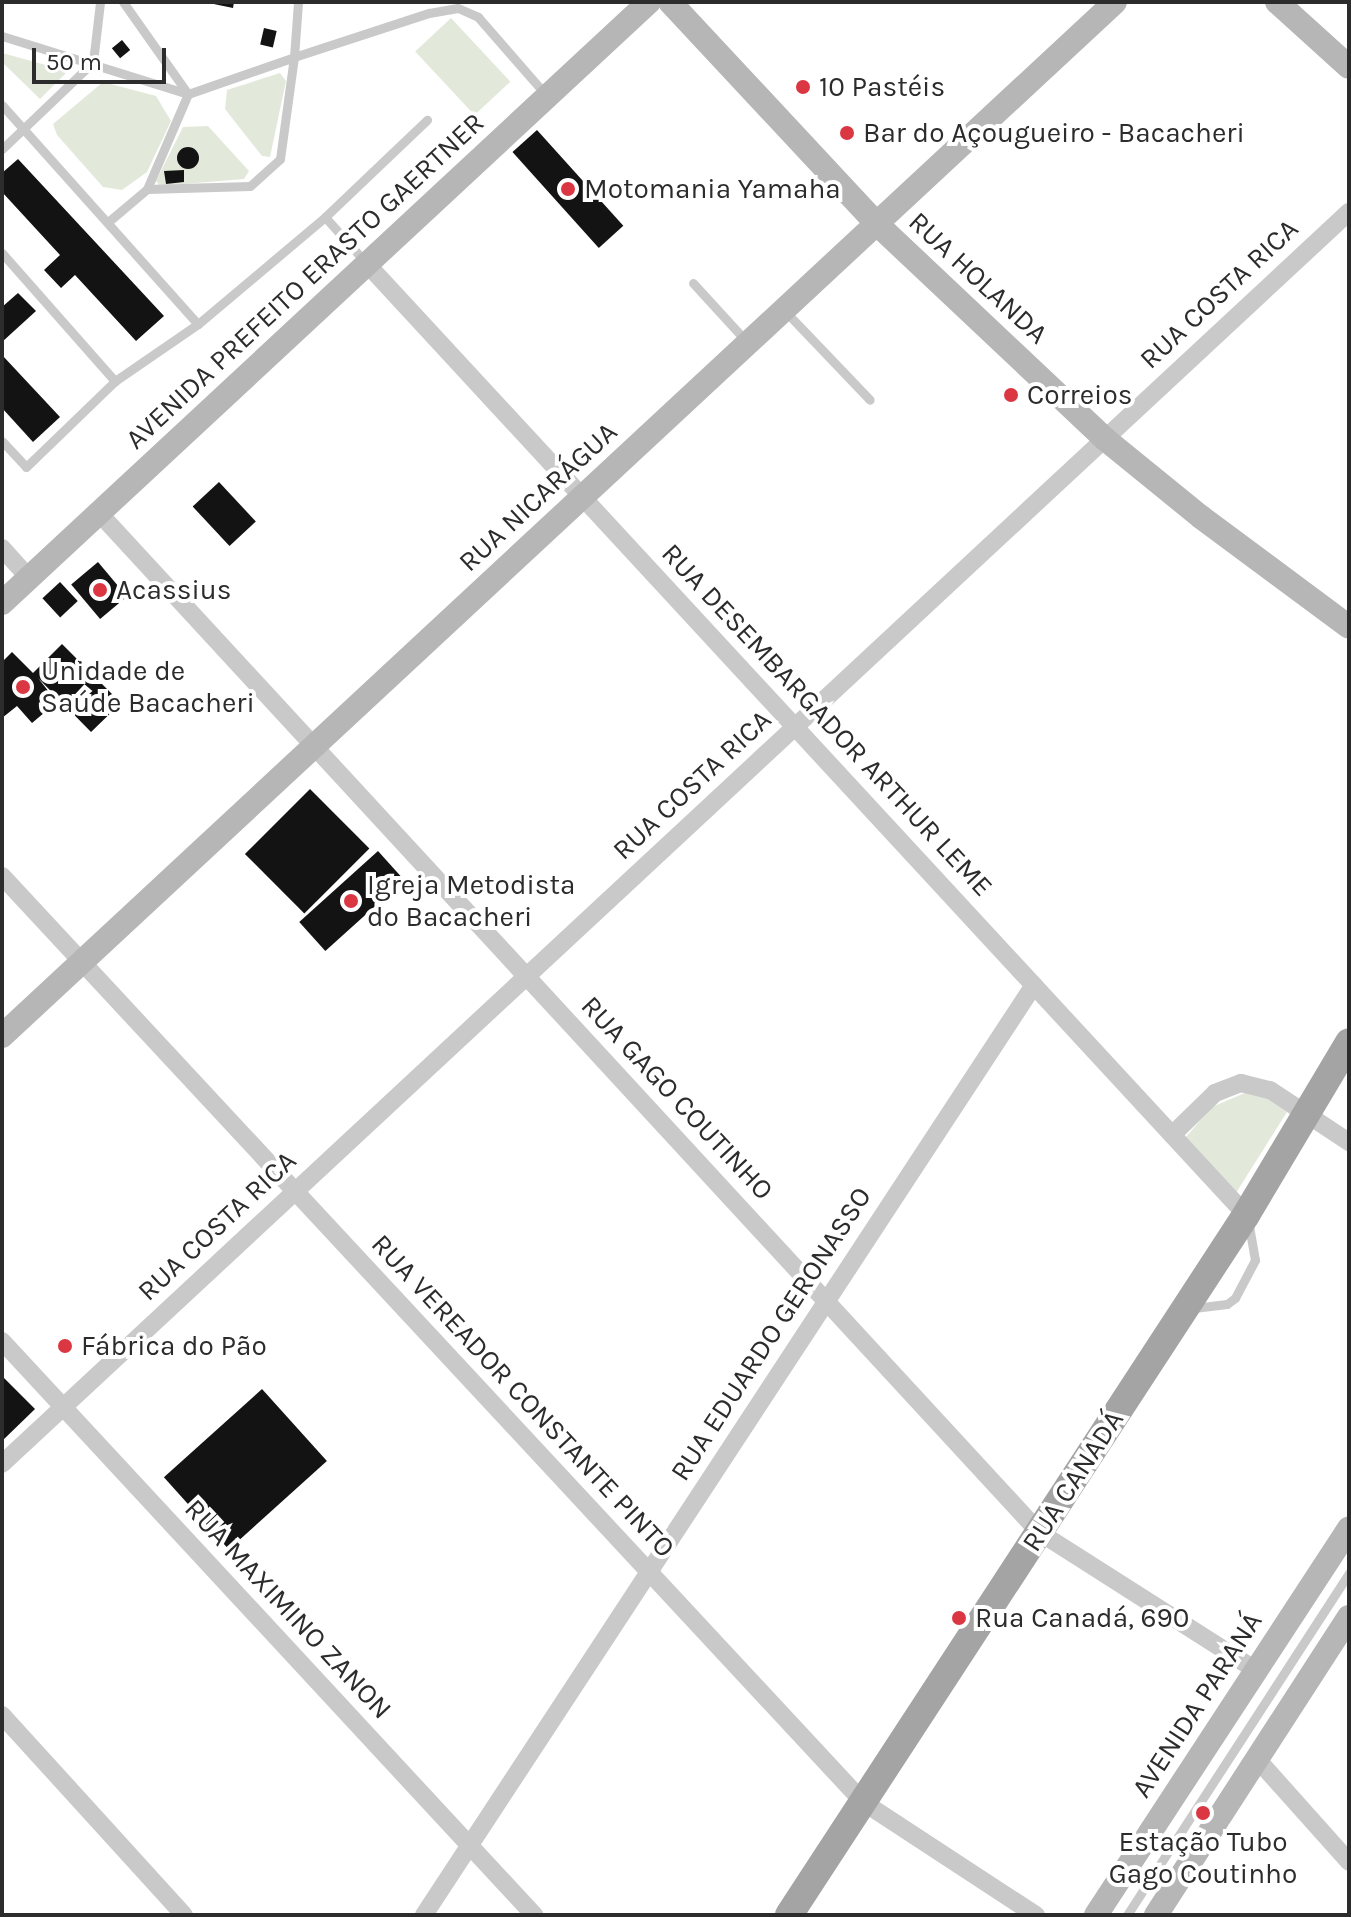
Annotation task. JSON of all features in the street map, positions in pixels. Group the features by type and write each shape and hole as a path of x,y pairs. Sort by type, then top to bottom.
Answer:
{"main road":[{"name":"AVENIDA PREFEITO ERASTO GAERTNER","path":"2,603 649,2"},
{"name":"RUA HOLANDA","path":"670,2 877,224 1105,439 1201,517 1349,627"},
{"name":"RUA NICARÁGUA","path":"2,1036 1115,2"},
{"path":"1277,2 1349,67"},
{"name":"RUA CANADÁ","path":"789,1915 1246,1215 1349,1042"},
{"name":"AVENIDA PARANÁ","path":"1096,1915 1349,1528"},
{"path":"1156,1915 1349,1617"}],"street":[{"name":"RUA COSTA RICA","path":"2,1464 1349,212"},
{"name":"RUA DESEMBARGADOR ARTHUR LEME","path":"367,264 1246,1215"},
{"name":"RUA GAGO COUTINHO","path":"99,513 1039,1532 1256,1670"},
{"path":"2,548 29,578"},
{"name":"RUA VEREADOR CONSTANTE PINTO","path":"2,876 863,1802 1036,1915"},
{"name":"RUA EDUARDO GERONASSO","path":"424,1915 1034,985"},
{"path":"1172,1135 1215,1093 1241,1083 1270,1090 1349,1142"},
{"name":"RUA MAXIMINO ZANON","path":"2,1341 534,1915"},
{"path":"2,1715 184,1915"},
{"path":"1257,1759 1349,1862"}],"lane":[{"path":"2,149 93,62 100,2"},
{"path":"123,2 188,94"},
{"path":"147,189 250,186 280,159 298,2"},
{"path":"2,36 188,94 429,13 458,8 478,17 547,97"},
{"path":"108,222 147,189 188,94"},
{"path":"2,105 198,324"},
{"path":"2,441 26,467 115,381 198,324 325,217 427,120"},
{"path":"325,217 367,264"},
{"path":"2,253 115,381"},
{"path":"693,283 748,343"},
{"path":"783,310 870,400"},
{"path":"1127,1915 1349,1573"}],"green space":[{"path":"451,18 510,82 474,115 415,51"},
{"path":"2,53 68,71 40,99 2,62"},
{"path":"280,73 286,81 270,157 262,156 225,109 227,90"},
{"path":"103,82 156,96 171,121 147,172 122,190 103,187 57,135 53,124"},
{"path":"208,126 249,171 244,179 160,186 156,181 183,127"},
{"path":"1247,1092 1260,1094 1287,1112 1236,1193 1185,1138 1212,1107"}],"building":[{"path":"204,2 234,2 233,8"},
{"path":"264,28 277,31 273,47 260,45"},
{"path":"122,40 130,50 120,58 112,48"},
{"name":"Motomania Yamaha","path":"537,130 623,226 599,248 512,152"},
{"path":"188,147 196,150 199,158 196,166 188,169 180,166 177,158 180,150"},
{"path":"18,159 164,316 136,341 75,275 61,288 44,270 60,255 2,192 2,173"},
{"path":"184,170 184,182 166,184 164,171"},
{"path":"18,293 36,311 2,342 2,307"},
{"path":"2,355 60,417 33,442 2,408"},
{"path":"219,482 256,521 229,546 193,507"},
{"name":"Acassius","path":"98,562 127,596 100,619 71,584"},
{"path":"60,582 78,601 60,617 42,598"},
{"path":"62,644 121,703 91,732 38,678 57,702 32,723 17,706 2,718 2,662 12,652 33,673"},
{"path":"310,789 369,848 304,913 245,854"},
{"name":"Igreja Metodista do Bacacheri","path":"378,851 404,880 325,951 299,922"},
{"path":"2,1376 35,1409 2,1441"},
{"path":"262,1389 327,1461 229,1549 164,1477"}],"place":[{"name":"10 Pastéis","path":"803,87"},
{"name":"Bar do Açougueiro - Bacacheri","path":"847,133"},
{"name":"Motomania Yamaha","path":"568,189"},
{"name":"Correios","path":"1011,395"},
{"name":"Acassius","path":"100,590"},
{"name":"Unidade de Saúde Bacacheri","path":"23,687"},
{"name":"Igreja Metodista do Bacacheri","path":"351,901"},
{"name":"Fábrica do Pão","path":"65,1346"},
{"name":"Rua Canadá, 690","path":"959,1618"},
{"name":"Estação Tubo Gago Coutinho","path":"1203,1813"}]}
